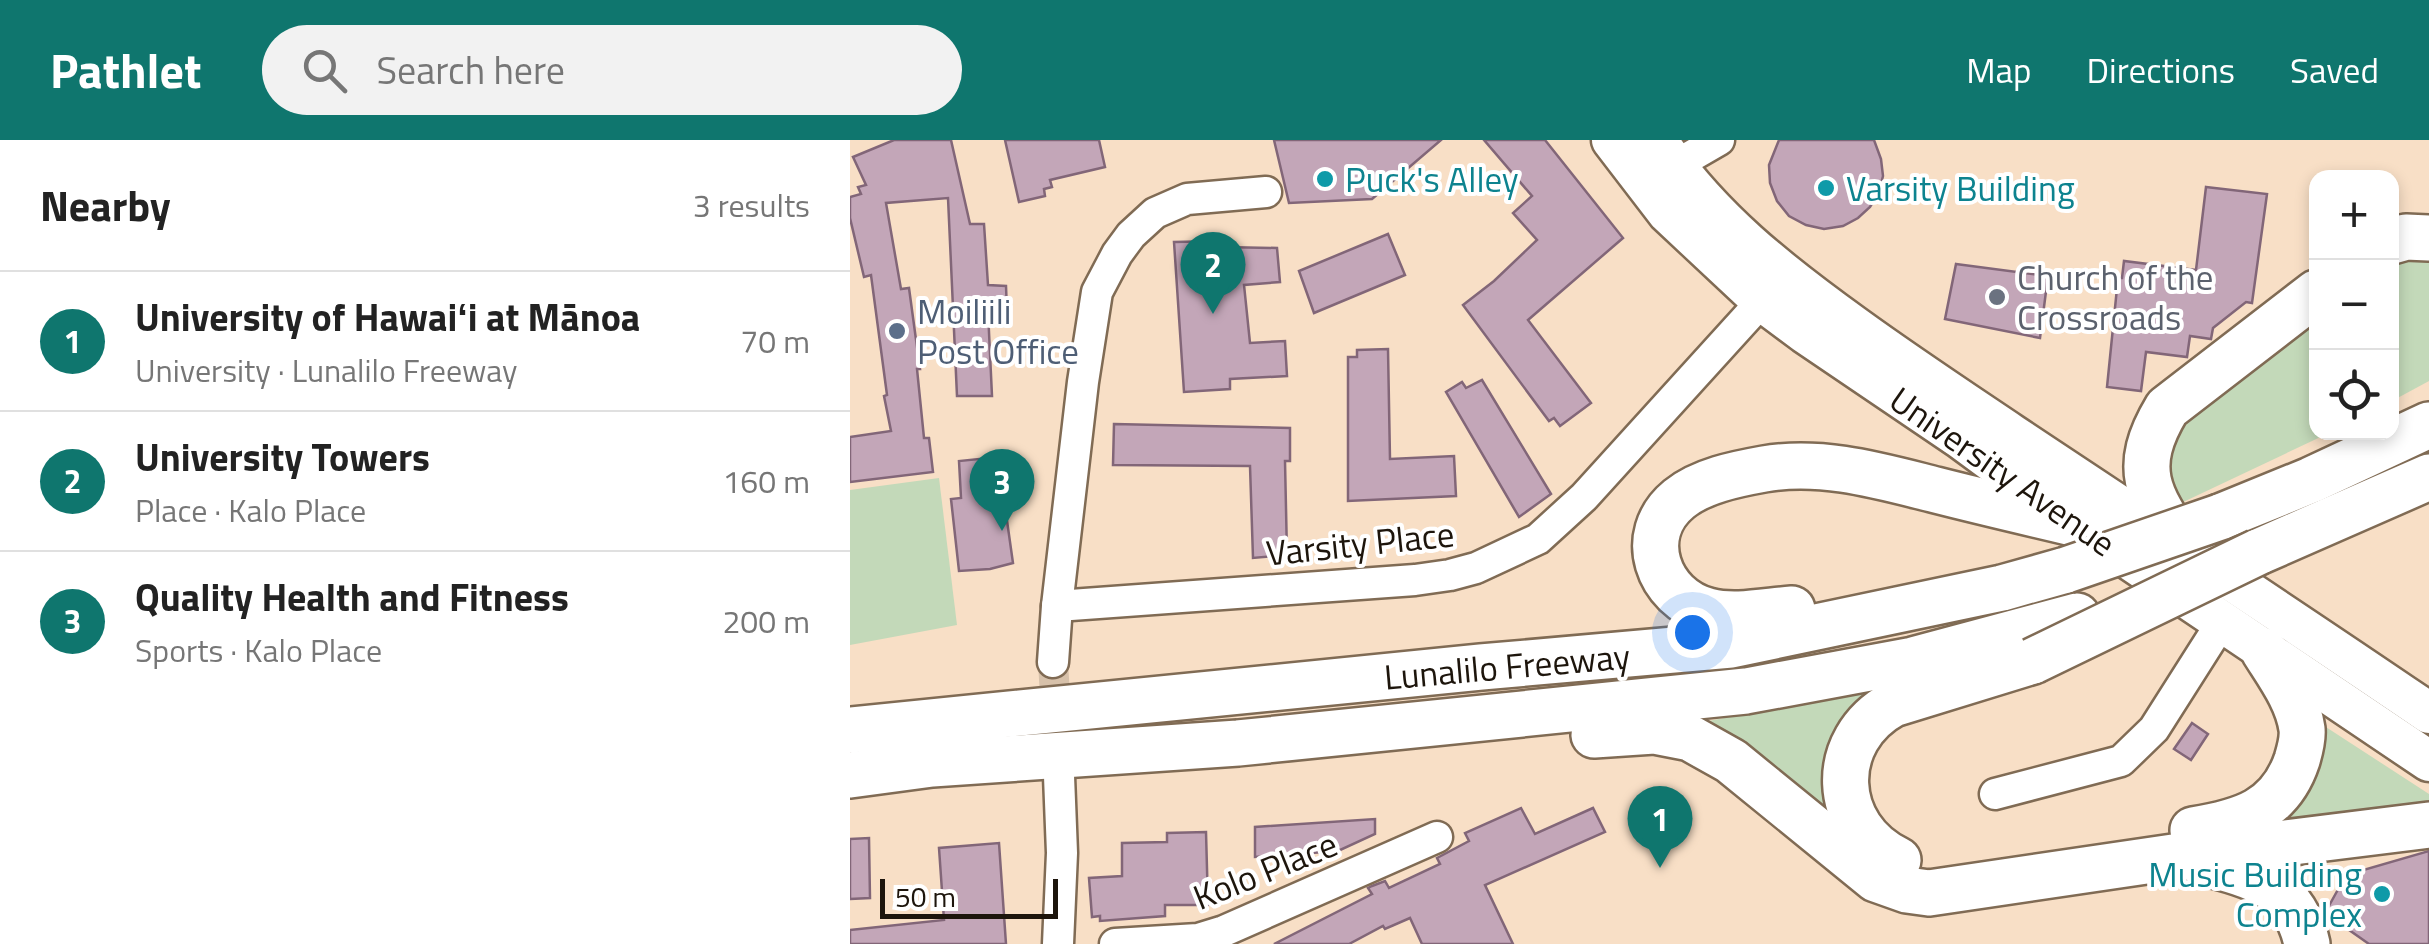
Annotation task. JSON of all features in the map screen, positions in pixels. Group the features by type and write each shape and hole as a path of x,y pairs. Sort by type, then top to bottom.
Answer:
{"highway":[{"path":"2399,238 2429,238"},
{"path":"2168,544 2150,492 2147,451 2155,428 2167,408 2309,297"},
{"path":"2399,411 2429,394"},
{"name":"Lunalilo Freeway","path":"850,730 1731,645 2002,588 2168,544 2212,511 2311,480 2429,425"},
{"path":"2212,511 2341,440"},
{"path":"2002,588 1842,606 1716,613 1692,605 1671,588 1658,567 1656,542 1671,507 1702,485 1765,469 1796,467 1854,470 2076,524"},
{"name":"Lunalilo Freeway","path":"850,776 932,764 1238,743 1408,726 1746,691 1830,677 1913,660 2078,616 2158,590 2258,552 2429,477"},
{"path":"2258,552 2033,661 1893,704 1876,713 1848,760 1846,790 1853,818 1879,850 1913,865 1943,868 2223,825 2256,812 2284,788 2299,752 2302,732 2295,705 2264,651"},
{"path":"1408,726 1578,736 1654,732 1690,738 1731,761 1876,878 1907,890 1929,893 2429,824"},
{"path":"850,786 932,764"},
{"path":"2180,856 2250,874 2265,882 2290,905 2299,919 2306,944"}],"main road":[{"name":"University Avenue","path":"1612,140 1668,214 1775,289 1918,372 2168,544 2256,595 2429,713"},
{"name":"University Avenue","path":"1666,153 1750,247 1805,333 1960,438 2076,524 2429,761"}],"street":[{"path":"1666,153 1718,140"},
{"path":"1053,662 1083,382 1098,292 1109,266 1131,236 1155,213 1187,199 1266,192"},
{"name":"Varsity Place","path":"1057,606 1415,580 1476,568 1538,539 1561,519 1775,289"},
{"path":"1995,794 2121,761 2154,729 2222,622"},
{"path":"1058,944 1062,853 1059,776"},
{"name":"Kolo Place","path":"1115,944 1198,939 1224,932 1437,838"}],"green space":[{"path":"2399,248 2429,248 2429,381 2399,397"},
{"path":"2309,305 2309,440 2314,440 2160,513 2137,457"},
{"path":"939,478 957,625 850,645 850,490"},
{"path":"1926,679 1913,688 1837,772 1919,877 2237,829 2312,718 2429,794 2429,808 1923,882 1698,723"}],"building":[{"path":"894,140 951,140 970,224 984,224 988,285 1006,286 1007,312 988,311 992,396 957,396 948,198 886,203 901,289 909,288 924,438 929,438 933,472 850,482 850,437 891,431 871,275 864,277 850,218 850,197 861,194 858,187 866,185 853,157"},
{"path":"1005,140 1099,140 1105,167 1050,180 1052,187 1044,189 1045,196 1019,202"},
{"name":"Puck's Alley","path":"1274,140 1441,140 1372,199 1289,203"},
{"path":"1484,140 1545,140 1623,238 1528,320 1591,403 1560,426 1554,418 1549,421 1463,305 1537,240 1513,213 1532,196"},
{"name":"Varsity Building","path":"1779,140 1874,140 1883,176 1870,207 1843,226 1824,229 1789,216 1770,183 1769,165"},
{"path":"2206,187 2267,194 2252,303 2246,302 2213,328 2211,339 2190,336 2187,357 2146,352 2141,391 2107,387 2118,278 2122,278 2124,261 2196,270"},
{"path":"1388,234 1405,275 1314,313 1299,271"},
{"path":"1222,241 1223,247 1277,248 1280,282 1244,285 1250,343 1285,341 1287,376 1230,379 1230,389 1184,392 1174,242"},
{"name":"Church of the Crossroads","path":"1956,264 2048,276 2040,338 1945,319"},
{"path":"1388,349 1390,459 1454,456 1456,496 1348,501 1348,357 1357,357 1357,350"},
{"path":"1482,380 1551,494 1519,517 1446,392 1462,382 1466,388"},
{"path":"1114,424 1290,428 1290,461 1285,461 1287,555 1253,558 1250,466 1113,465"},
{"path":"998,457 1013,563 959,571 951,499 961,498 959,461"},
{"path":"2192,723 2208,734 2191,760 2174,749"},
{"path":"1521,808 1535,834 1593,808 1605,832 1485,885 1513,944 1422,944 1410,918 1385,929 1383,926 1349,944 1274,944 1372,894 1368,888 1372,886 1385,881 1389,888 1440,864 1437,858 1469,841 1465,833"},
{"path":"1375,819 1375,834 1338,851 1255,857 1255,827"},
{"path":"1206,832 1208,905 1165,905 1165,916 1100,921 1100,916 1092,917 1089,878 1122,876 1122,843 1167,842 1167,833"},
{"path":"869,838 870,898 850,899 850,839"},
{"path":"999,843 1006,944 850,944 850,930 944,920 939,848"},
{"name":"Music Building Complex","path":"2429,851 2429,944 2369,944 2325,913 2346,875"}],"tunnel":[{"path":"1053,662 1057,729"}],"place":[{"name":"Puck's Alley","path":"1325,179"},
{"name":"Varsity Building","path":"1826,188"},
{"name":"Church of the Crossroads","path":"1997,297"},
{"name":"University Towers","path":"1213,314"},
{"name":"Moiliili Post Office","path":"897,331"},
{"name":"Quality Health and Fitness","path":"1002,531"},
{"name":"University of Hawaiʻi at Mānoa","path":"1660,868"},
{"name":"Music Building Complex","path":"2382,894"}]}
